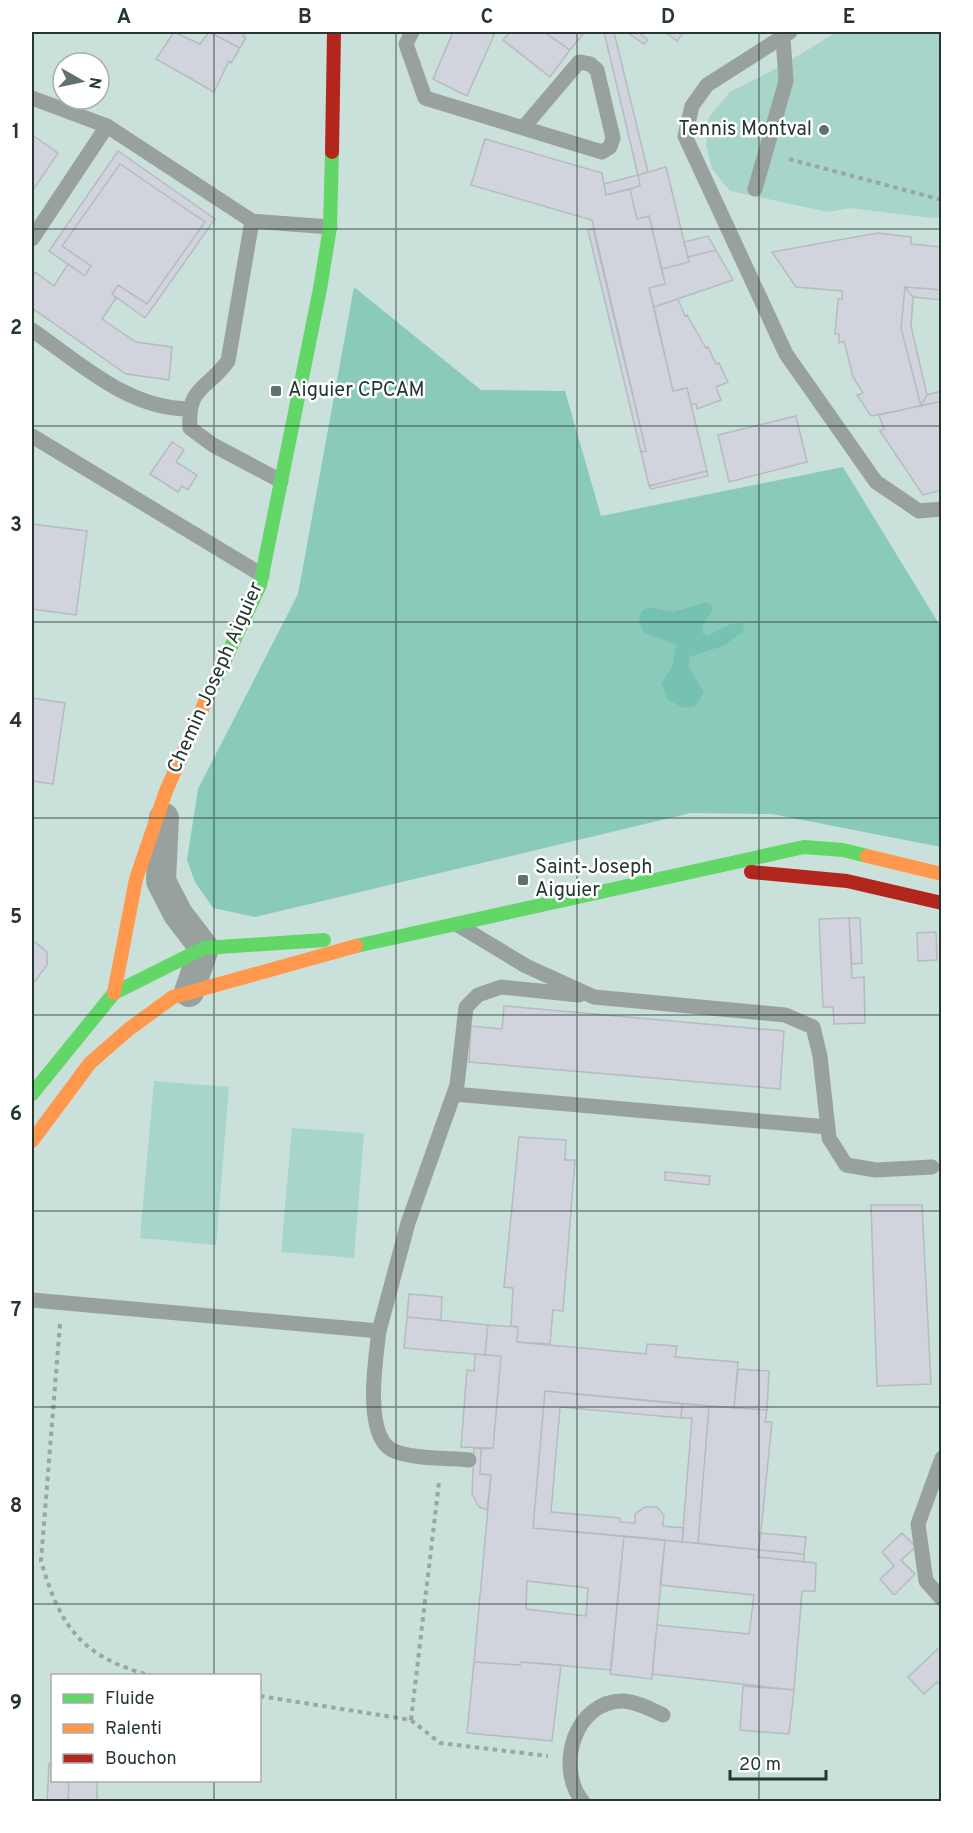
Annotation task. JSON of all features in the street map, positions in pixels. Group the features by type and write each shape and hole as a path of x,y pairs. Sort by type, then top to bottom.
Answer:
{"street":[{"name":"Chemin Joseph Aiguier","path":"114,993 136,879 166,791 188,738 248,615 262,575 318,300 330,227 334,32"},
{"name":"Chemin Joseph Aiguier","path":"166,791 161,881 178,914 204,948"},
{"path":"114,993 181,995 403,934 704,871 804,847 843,850 942,874"},
{"path":"704,871 798,874 839,879 942,903"},
{"path":"32,1094 114,993 204,948 403,934"},
{"path":"32,1141 56,1105 90,1063 129,1029 181,995 204,948"}],"lane":[{"path":"412,32 406,44 425,98 602,152 610,147 613,138 597,70 590,64 579,62 524,128"},
{"path":"755,189 786,81 787,34"},
{"path":"787,34 707,85 692,106 686,136 786,354 876,482 919,511 942,509"},
{"path":"32,98 107,126 252,221 330,227"},
{"path":"32,239 107,126"},
{"path":"252,221 228,361 218,374 198,388 189,409 190,428 213,445 281,481"},
{"path":"32,330 130,398 167,409 189,409"},
{"path":"32,436 262,575"},
{"path":"455,923 526,966 594,997"},
{"path":"469,1460 390,1449 378,1431 374,1407 374,1372 380,1331 408,1223 454,1094 466,1007 478,995 501,987 785,1015 813,1027 820,1056 829,1138 846,1165 876,1170 932,1167"},
{"path":"454,1094 828,1127"},
{"path":"32,1300 380,1331"},
{"path":"942,1458 918,1524 926,1581 942,1599"},
{"path":"582,1802 571,1783 568,1758 577,1732 589,1713 624,1701 642,1705 663,1715"}],"path":[{"path":"765,153 942,200"},
{"path":"62,1303 41,1562 50,1592 66,1625 93,1650 120,1667 145,1674"},
{"path":"411,1720 442,1457"},
{"path":"261,1696 411,1720 440,1743 568,1758"}],"shaded area":[{"name":"Tennis Montval","path":"837,32 941,32 941,217 931,218 850,208 828,212 730,191 712,169 706,144 709,117 730,92 781,66"},
{"path":"354,287 481,390 565,391 601,516 843,467 939,624 942,648 941,847 772,814 691,813 255,917 213,908 195,882 187,860 198,789 298,594"},
{"path":"706,602 713,606 703,626 703,634 708,636 737,623 742,623 745,630 723,646 689,657 689,667 704,693 695,706 683,708 667,699 661,684 672,668 676,645 643,632 639,618 642,611 649,607 673,612"},
{"path":"154,1081 229,1087 216,1245 140,1238"},
{"path":"292,1128 364,1133 354,1258 281,1252"}],"building":[{"path":"174,32 200,44 209,32 240,48 231,63 229,61 214,92 156,59"},
{"path":"209,32 246,32 243,36 246,38 240,48"},
{"path":"453,32 490,32 494,35 467,96 433,79"},
{"path":"510,32 544,32 570,50 550,77 503,40"},
{"path":"544,32 585,32 570,50"},
{"path":"604,32 614,32 648,172 638,175"},
{"path":"627,32 638,32 648,40 644,44"},
{"path":"665,32 684,32 677,41"},
{"path":"32,135 58,153 32,192"},
{"path":"485,139 602,173 606,195 630,189 637,219 649,216 665,284 649,288 673,391 687,388 707,471 649,486 641,452 646,451 592,220 471,185"},
{"path":"118,151 215,219 145,318 112,294 118,285 147,304 205,222 120,164 62,246 91,266 85,276 49,251"},
{"path":"120,164 205,222 147,304 118,285 112,294 116,298 102,319 136,342 172,347 169,380 126,374 32,308 32,277 35,272 54,286 68,264 85,276 91,266 62,246"},
{"path":"666,167 689,262 662,269 649,216 637,219 630,189 640,186 638,175"},
{"path":"638,175 640,186 606,195 604,184"},
{"path":"593,229 646,451 641,452 588,230"},
{"path":"878,233 911,237 911,244 942,247 942,290 905,287 901,328 921,406 871,416 857,395 863,393 853,377 844,341 839,343 839,334 835,334 838,299 842,299 842,291 796,287 772,252"},
{"path":"708,236 716,250 688,257 684,242"},
{"path":"716,250 733,280 654,307 649,288 665,284 662,269 689,262 688,257"},
{"path":"905,287 942,290 942,300 913,297"},
{"path":"905,287 913,297 911,326 927,395 921,406 901,328"},
{"path":"678,299 685,316 687,315 706,348 708,347 716,364 719,363 728,382 716,387 721,400 697,409 696,404 691,404 687,388 673,391 654,307"},
{"path":"942,391 942,401 921,406 927,395"},
{"path":"942,401 942,490 923,495 880,431 884,429 879,415"},
{"path":"796,416 807,462 729,482 718,435"},
{"path":"172,442 184,450 176,462 197,475 188,490 182,486 178,492 150,474"},
{"path":"707,471 708,476 651,489 649,486"},
{"path":"32,524 87,531 76,615 32,609"},
{"path":"32,698 65,703 53,784 32,781"},
{"path":"849,918 852,978 864,977 865,1023 834,1024 833,1007 823,1007 819,919"},
{"path":"849,918 860,918 862,963 852,964"},
{"path":"936,932 937,960 918,961 917,933"},
{"path":"35,942 47,952 47,965 32,985 32,943"},
{"path":"504,1006 784,1031 780,1089 469,1062 471,1026 502,1029"},
{"path":"519,1137 566,1140 565,1160 575,1160 563,1311 553,1310 550,1344 517,1342 518,1327 511,1326 513,1288 504,1287"},
{"path":"665,1172 710,1176 709,1185 665,1180"},
{"path":"871,1205 922,1205 931,1384 877,1386"},
{"path":"409,1294 442,1297 441,1320 407,1317"},
{"path":"407,1317 488,1325 485,1355 404,1348"},
{"path":"488,1325 518,1327 517,1342 646,1354 647,1344 677,1346 675,1357 738,1362 734,1408 545,1391 533,1528 624,1536 611,1670 521,1662 520,1665 474,1662 491,1475 480,1474 481,1449 493,1448 501,1356 485,1355","holes":["527,1581 588,1588 586,1616 526,1609"]},
{"path":"475,1354 501,1356 493,1448 461,1447 467,1370 474,1371"},
{"path":"738,1369 769,1371 767,1410 734,1408"},
{"path":"545,1391 682,1404 681,1418 560,1407 551,1512 620,1518 620,1522 635,1523 635,1514 645,1507 657,1507 664,1515 663,1526 684,1528 682,1542 533,1528"},
{"path":"682,1404 709,1406 698,1543 682,1542 692,1418 681,1418"},
{"path":"709,1406 767,1410 765,1422 772,1422 759,1550 698,1543"},
{"path":"474,1448 481,1449 480,1474 491,1475 487,1510 479,1507 472,1494"},
{"path":"760,1533 806,1537 804,1554 759,1550"},
{"path":"902,1533 916,1547 901,1560 915,1574 894,1595 880,1579 894,1566 882,1552"},
{"path":"624,1536 665,1540 652,1679 610,1674"},
{"path":"665,1540 759,1550 758,1557 816,1563 815,1591 802,1591 794,1690 652,1674 657,1625 749,1634 754,1595 660,1585"},
{"path":"759,1550 804,1554 804,1562 758,1557"},
{"path":"941,1646 942,1686 937,1682 924,1694 908,1677"},
{"path":"474,1662 561,1665 552,1741 467,1733"},
{"path":"743,1686 794,1690 789,1734 740,1730"},
{"path":"49,1764 51,1764 51,1782 69,1782 68,1802 47,1802"},
{"path":"69,1782 97,1782 97,1802 68,1802"}],"traffic: fast":[{"path":"206,700 260,585 320,289 330,227 332,152"},
{"path":"356,946 804,847 843,850 867,856"},
{"path":"32,1094 114,993 204,948 324,940"}],"traffic: slow":[{"path":"114,993 136,879 166,791 206,700"},
{"path":"867,856 942,874"},
{"path":"32,1141 90,1063 129,1029 173,997 356,946"}],"traffic: jam":[{"path":"332,152 334,32"},
{"path":"751,872 847,881 942,903"}],"place":[{"name":"Tennis Montval","path":"824,130"},
{"name":"Aiguier CPCAM","path":"276,391"},
{"name":"Saint-Joseph Aiguier","path":"523,880"}]}
